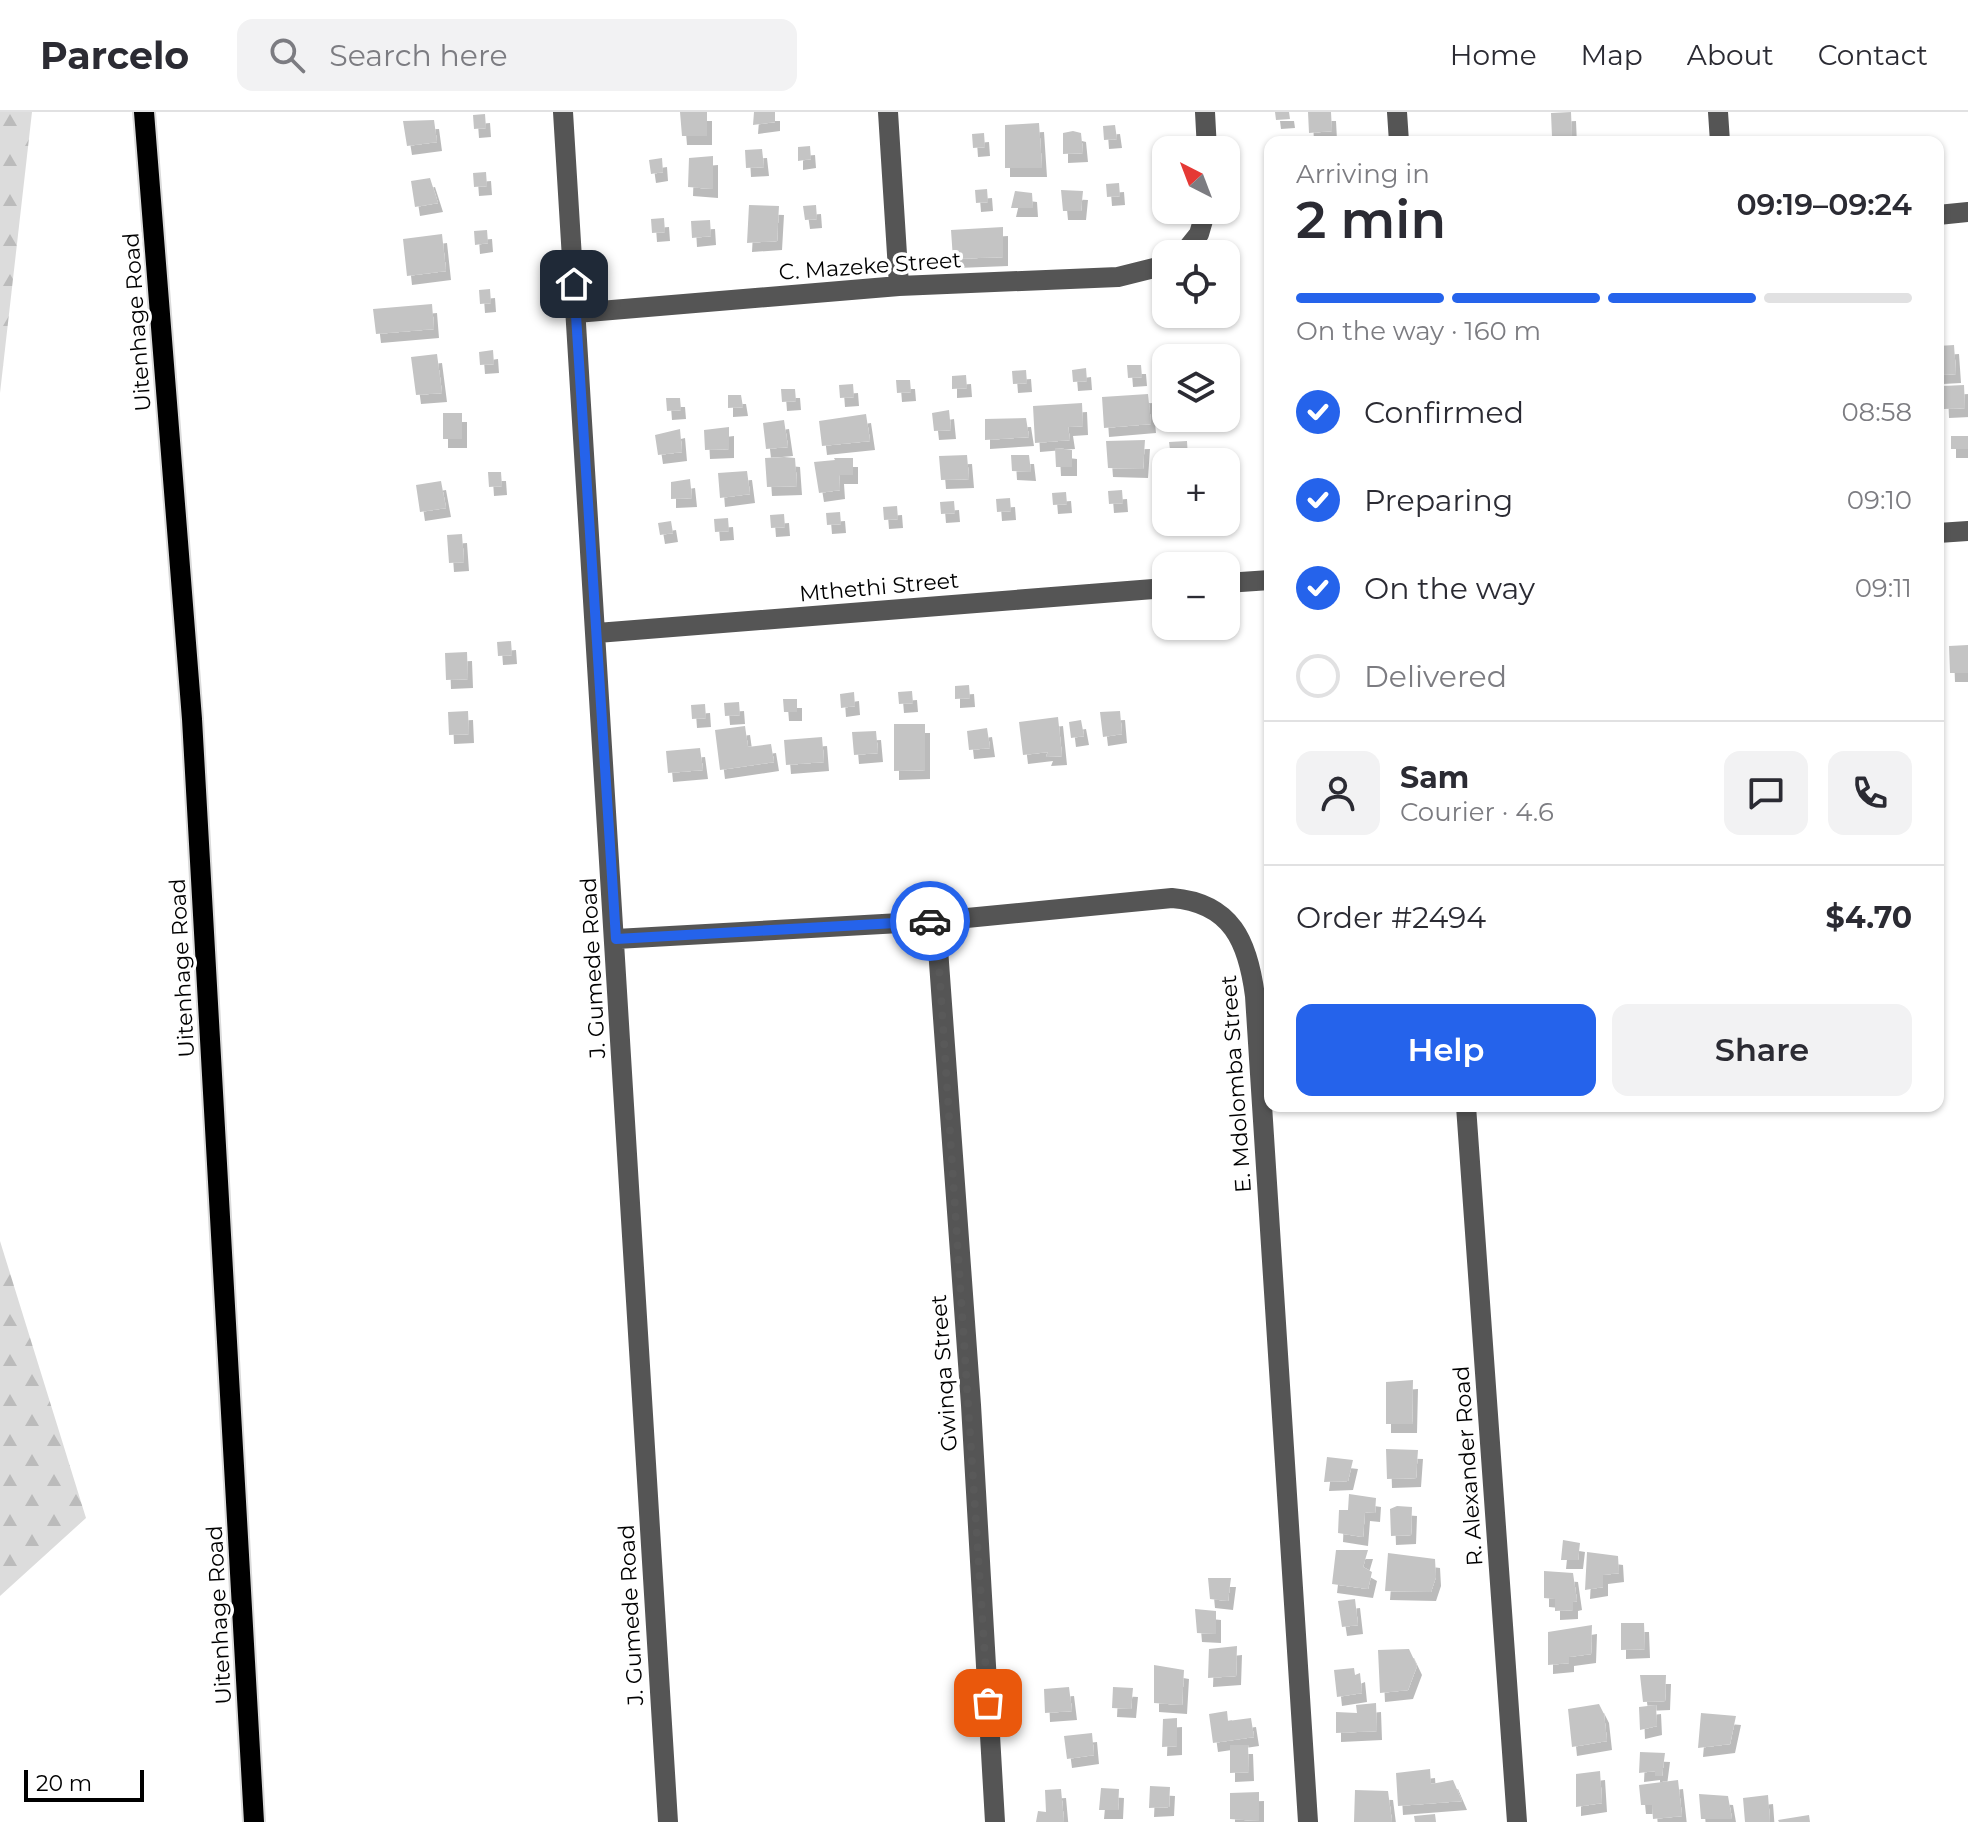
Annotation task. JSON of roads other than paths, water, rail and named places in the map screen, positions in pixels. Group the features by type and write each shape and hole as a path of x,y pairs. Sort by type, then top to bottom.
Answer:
{"main road":[{"name":"Uitenhage Road","path":"144,112 192,719 254,1822"}],"street":[{"name":"J. Gumede Road","path":"563,112 668,1822"},
{"path":"888,112 899,286"},
{"path":"1205,112 1206,136"},
{"path":"1397,112 1399,136"},
{"path":"1718,112 1720,136"},
{"path":"1944,214 1968,212"},
{"name":"C. Mazeke Street","path":"576,313 899,286 1118,277 1152,268"},
{"path":"1944,533 1968,531"},
{"path":"1240,582 1264,580"},
{"name":"Mthethi Street","path":"597,633 1152,589"},
{"name":"E. Mdolomba Street","path":"616,939 936,921 1137,899 1194,900 1212,908 1228,922 1250,960 1308,1822"},
{"name":"Gwinqa Street","path":"936,921 971,1405 995,1822"},
{"name":"R. Alexander Road","path":"1466,1112 1517,1822"}]}
